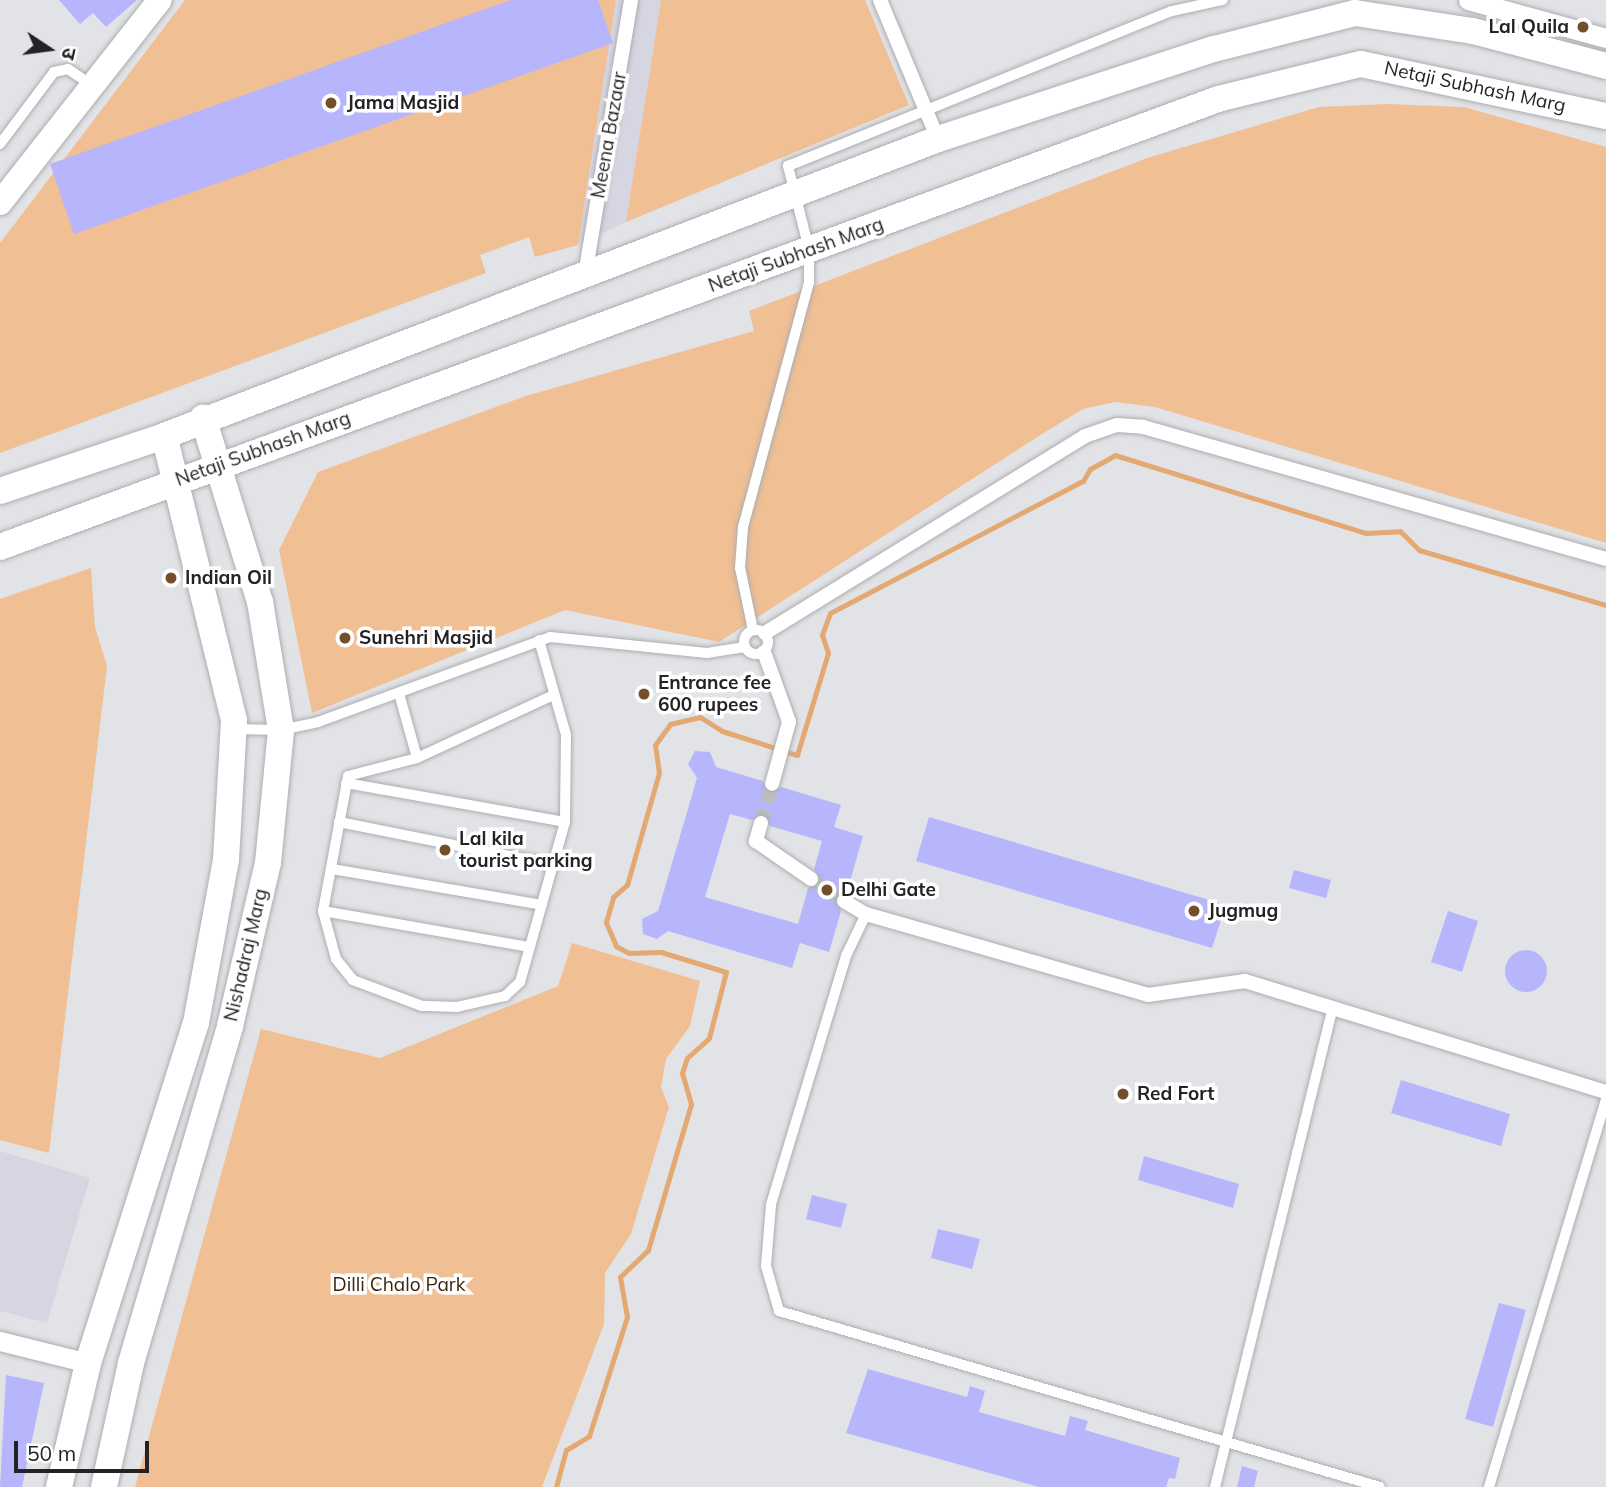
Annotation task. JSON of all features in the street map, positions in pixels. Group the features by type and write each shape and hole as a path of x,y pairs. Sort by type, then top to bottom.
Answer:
{"main road":[{"path":"0,491 164,436 203,418 586,269 938,139 1356,6 1473,31 1606,66"},
{"name":"Netaji Subhash Marg","path":"0,547 173,481 1218,99 1361,64 1606,116"},
{"name":"Nishadraj Marg","path":"104,1487 131,1363 230,1026 268,863 281,730 260,602 220,465 203,418"},
{"name":"Nishadraj Marg","path":"59,1487 88,1363 196,1023 226,860 233,729 213,622 173,481 164,436"}],"street":[{"path":"0,203 160,0"},
{"name":"Meena Bazaar","path":"586,269 631,0"},
{"path":"880,0 938,139"},
{"path":"1468,0 1606,38"},
{"path":"759,631 1084,436 1117,425 1143,427 1606,559"},
{"path":"764,652 789,722 772,784"},
{"path":"761,823 756,841 811,879"},
{"path":"844,901 866,914 1148,995 1245,981 1606,1092"},
{"path":"0,1341 88,1363"}],"lane":[{"path":"233,729 281,730 400,696 539,640 589,639 707,653 744,647 764,652 740,568 743,527 806,311 809,249 788,166 1172,11 1223,0"},
{"path":"0,144 54,72 68,69 93,86"},
{"path":"744,647 759,631"},
{"path":"539,640 551,696 561,703 566,735 565,822 520,982 506,996 457,1007 422,1006 354,980 336,959 323,911 346,783 352,772 417,758 551,696"},
{"path":"400,696 417,758"},
{"path":"346,783 565,822"},
{"path":"339,822 554,865"},
{"path":"332,869 542,905"},
{"path":"323,911 530,947"},
{"path":"866,914 846,956 771,1205 766,1266 779,1311 1380,1487"},
{"path":"1215,1487 1333,1008"},
{"path":"1489,1487 1606,1100"}],"shaded area":[{"path":"616,0 661,0 626,222 578,245"},
{"path":"0,1151 90,1178 47,1323 0,1311"}],"green space":[{"path":"185,0 616,0 578,245 535,257 529,237 480,255 486,273 0,453 0,243"},
{"path":"661,0 865,0 909,105 626,222"},
{"path":"1388,104 1464,107 1606,147 1606,543 1155,407 1115,402 1083,409 719,642 565,610 312,713 279,550 318,472 526,396 754,331 749,311 1147,158 1319,107"},
{"path":"91,568 95,627 107,666 49,1153 0,1140 0,599"},
{"name":"Dilli Chalo Park","path":"572,943 700,981 690,1026 666,1059 661,1087 669,1107 631,1234 605,1273 604,1324 542,1487 135,1487 261,1029 380,1058 558,986"}],"building":[{"path":"59,0 137,0 106,27 93,13 80,24"},
{"name":"Jama Masjid","path":"511,0 598,0 613,43 74,234 50,164"},
{"path":"695,751 710,752 716,767 763,781 769,793 781,787 841,805 834,827 863,836 847,892 835,897 841,911 829,952 800,943 792,968 668,931 657,939 643,934 642,919 658,911 697,778 688,764","holes":["730,814 752,820 764,814 770,826 822,841 814,869 820,880 808,888 798,924 705,897"]},
{"path":"929,817 1226,905 1212,948 916,861"},
{"path":"1294,870 1331,880 1326,898 1289,888"},
{"path":"1448,911 1478,921 1462,972 1431,962"},
{"path":"1526,950 1541,956 1547,971 1541,986 1526,992 1511,986 1505,971 1511,956"},
{"path":"1401,1080 1510,1114 1501,1146 1391,1113"},
{"path":"1144,1156 1239,1184 1233,1208 1138,1180"},
{"path":"812,1195 847,1204 841,1228 806,1219"},
{"path":"938,1229 980,1239 972,1269 931,1258"},
{"path":"1499,1303 1526,1310 1493,1427 1465,1419"},
{"path":"868,1369 967,1397 970,1386 985,1391 979,1412 1065,1436 1070,1416 1088,1421 1085,1430 1180,1458 1175,1479 1169,1478 1166,1487 1039,1487 846,1433"},
{"path":"6,1375 44,1383 22,1487 0,1487"},
{"path":"1242,1466 1258,1471 1254,1487 1237,1487"}],"waterway":[{"path":"556,1487 566,1450 589,1436 627,1317 620,1277 648,1250 691,1104 682,1073 687,1058 709,1038 726,972 661,952 629,953 616,946 606,922 613,897 627,885 659,773 655,745 670,724 700,717 722,731 797,755 828,653 822,635 830,613 1083,481 1090,469 1115,455 1366,533 1400,531 1419,550 1606,605"}],"tunnel":[{"path":"761,823 772,784"},
{"path":"811,879 844,901"}],"place":[{"name":"Lal Quila","path":"1583,27"},
{"name":"Jama Masjid","path":"331,103"},
{"name":"Indian Oil","path":"171,578"},
{"name":"Sunehri Masjid","path":"345,638"},
{"name":"Entrance fee 600 rupees","path":"644,694"},
{"name":"Lal kila tourist parking","path":"445,850"},
{"name":"Delhi Gate","path":"827,890"},
{"name":"Jugmug","path":"1194,911"},
{"name":"Red Fort","path":"1123,1094"}]}
